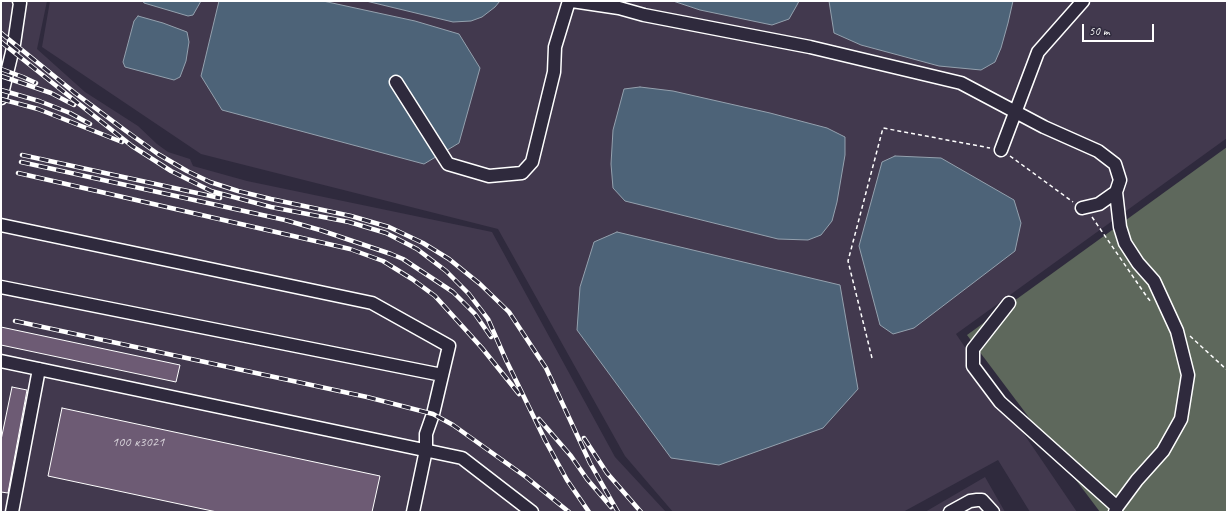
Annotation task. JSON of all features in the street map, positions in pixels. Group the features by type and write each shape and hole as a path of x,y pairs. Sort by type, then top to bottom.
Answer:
{"lane":[{"path":"1,98 14,44 20,3 19,1"},
{"path":"396,82 448,164 489,176 522,173 532,162 554,72 555,47 570,1 619,8 644,15 810,47 961,83 1044,127 1098,151 1115,164 1120,180 1116,192 1120,227 1125,243 1138,263 1154,281 1177,331 1188,375 1181,419 1163,451 1137,480 1116,510 1000,402 973,366 973,349 1009,303"},
{"path":"1001,150 1038,52 1083,1"},
{"path":"1082,208 1099,204 1116,192"},
{"path":"1,225 372,303 449,346 433,414 426,434 426,450 413,512"},
{"path":"1,287 442,375"},
{"path":"1,363 39,369 462,458 532,512"},
{"path":"12,512 39,369"},
{"path":"950,512 970,501 977,500 982,500 993,512"}],"path":[{"path":"872,358 848,261 883,128 1001,150 1090,214 1147,297 1152,302"},
{"path":"1189,335 1227,370"}],"shaded area":[{"path":"1,1 47,1 37,49 85,92 138,126 168,152 190,159 193,166 247,181 492,232 615,457 666,512 1,512"},
{"path":"50,1 1227,1 1227,138 956,334 1077,512 1030,512 998,460 903,512 673,512 625,456 498,229 201,154 42,47"},
{"path":"985,477 1005,512 925,512"}],"green space":[{"path":"1227,147 1227,512 1100,512 967,335"}],"water":[{"path":"143,1 201,1 193,15 188,16 144,3"},
{"path":"219,1 323,1 415,21 459,34 480,68 459,143 424,164 222,110 201,76"},
{"path":"366,1 500,1 482,17 471,21 453,22"},
{"path":"673,1 799,1 789,19 772,25 700,10"},
{"path":"829,1 1013,1 1001,48 995,62 981,70 939,66 861,45 834,33"},
{"path":"138,16 187,32 189,42 186,61 180,77 174,80 125,67 123,62 134,21"},
{"path":"640,87 673,91 770,113 827,128 845,137 845,155 837,202 832,221 821,235 808,240 778,239 625,201 613,188 611,164 613,130 624,89"},
{"path":"895,156 941,158 1014,200 1021,223 1015,251 914,328 893,334 880,325 859,246 882,162"},
{"path":"617,232 840,285 858,389 823,428 719,465 671,458 577,330 580,287 594,242"}],"building":[{"path":"1,327 180,365 176,382 1,345"},
{"path":"12,387 27,390 8,493 1,492 1,440"},
{"path":"62,408 380,476 372,512 217,512 48,476"}],"railway":[{"path":"1,33 75,93 126,131 158,154 187,171 210,182 238,191 351,216 389,227 423,243 449,259 480,284 509,312 546,368 590,463 618,512"},
{"path":"1,42 132,146 171,171 211,191 271,207 349,222 386,233 417,249 446,271 469,294 488,319 545,440 567,480 589,512"},
{"path":"1,69 36,83"},
{"path":"1,76 51,93 74,105"},
{"path":"1,90 39,101 70,113 90,124"},
{"path":"1,99 38,109 122,142"},
{"path":"22,155 220,198"},
{"path":"21,162 285,220 391,254 403,259 453,292 475,314 491,337"},
{"path":"18,173 350,249 383,261 412,279 435,296 482,348 519,394"},
{"path":"15,321 367,397 433,414 453,425 526,477 569,512"},
{"path":"539,419 571,456 587,479 611,507"},
{"path":"584,438 607,473 641,512"}]}
